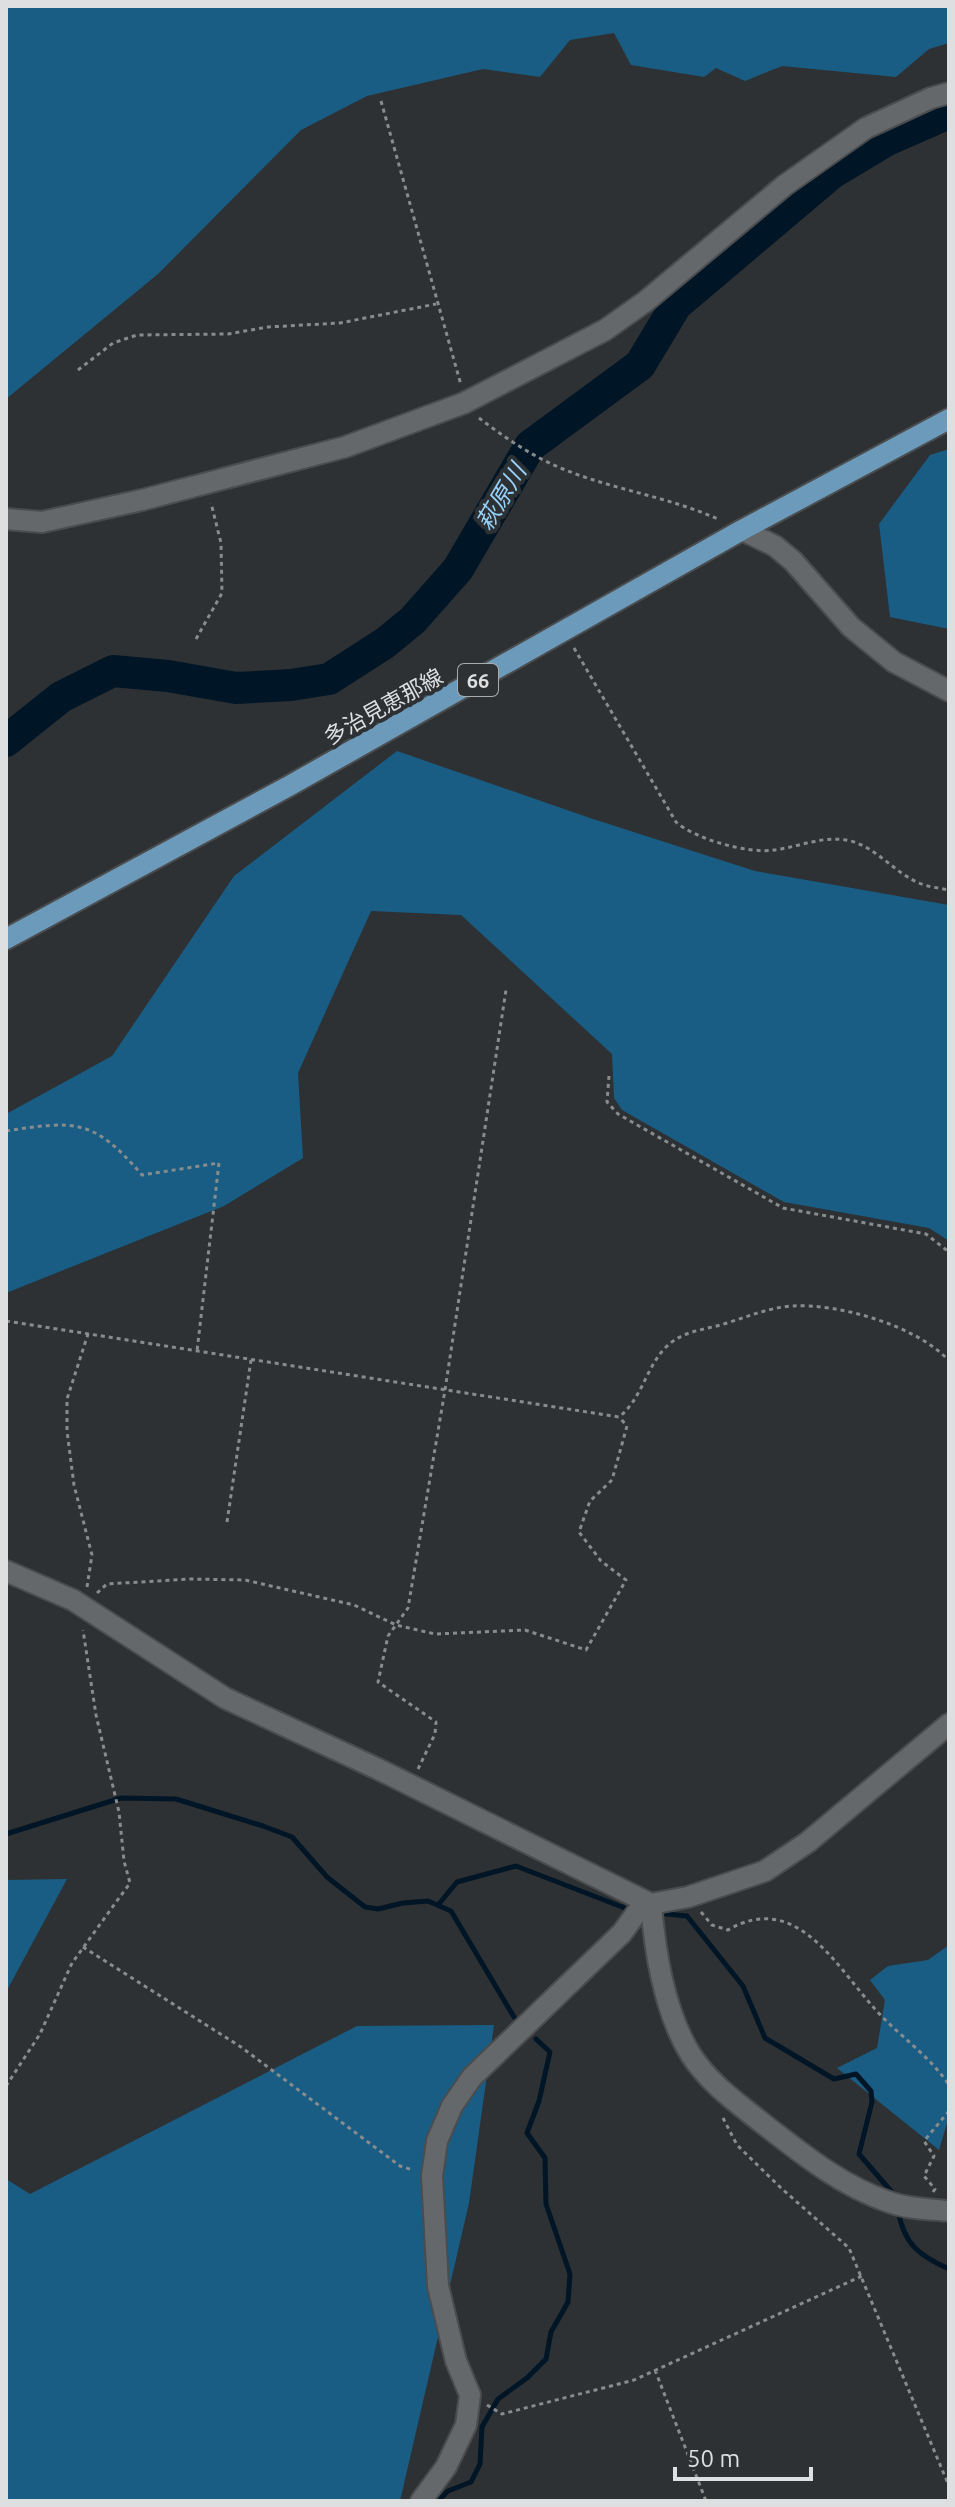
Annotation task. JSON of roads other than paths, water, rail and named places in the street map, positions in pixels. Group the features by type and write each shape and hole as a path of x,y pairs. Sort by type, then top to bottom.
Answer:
{"main road":[{"name":"多治見恵那線","path":"6,939 275,794 742,530 949,419"}],"street":[{"path":"6,519 42,522 207,483 345,447 464,403 605,330 646,301 785,185 866,128 949,93"},
{"path":"742,530 775,546 793,561 851,627 894,662 949,691"},
{"path":"6,1571 86,1609 225,1698 410,1784 648,1902 688,1897 765,1871 808,1842 949,1724"},
{"path":"421,2501 446,2467 466,2425 470,2395 456,2361 438,2286 432,2176 437,2141 452,2106 472,2077 622,1933 648,1902"},
{"path":"648,1902 665,1990 675,2022 691,2055 718,2088 818,2167 894,2204 949,2211"}],"waterway":[{"name":"萩原川","path":"6,741 61,697 113,671 168,676 236,688 291,685 329,679 385,643 413,620 458,569 530,446 640,365 676,305 832,173 887,140 949,113"},
{"path":"6,1834 121,1798 176,1799 263,1826 292,1837 327,1877 365,1907 378,1909 428,1901 451,1911 514,2017"},
{"path":"438,1905 457,1882 516,1866 630,1910"},
{"path":"656,1913 687,1916 743,1986 765,2038 834,2079 856,2074 871,2091 872,2102 859,2154 896,2197"},
{"path":"438,2501 448,2491 471,2482 480,2464 482,2427 498,2399 527,2378 546,2359 551,2332 568,2302 570,2274 546,2204 545,2158 527,2133 539,2101 550,2052 536,2039"},
{"path":"898,2210 904,2232 915,2248 949,2269"}]}
